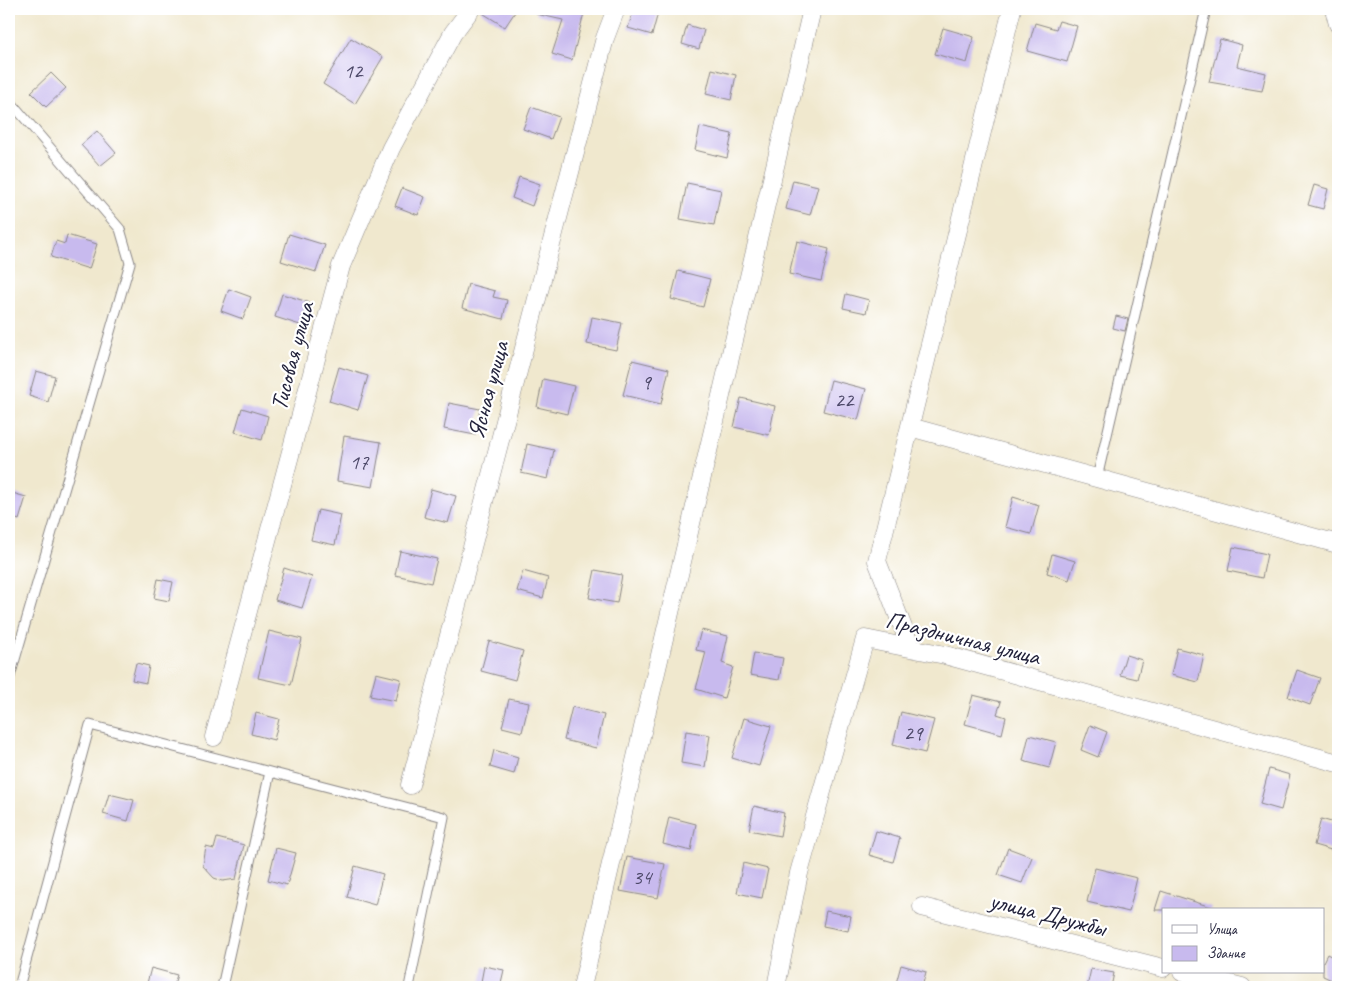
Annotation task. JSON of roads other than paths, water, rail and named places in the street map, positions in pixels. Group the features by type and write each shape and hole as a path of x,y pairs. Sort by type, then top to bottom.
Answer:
{"street":[{"name":"Тисовая улица","path":"214,737 341,266 391,148 453,33 471,9"},
{"name":"Ясная улица","path":"410,785 605,38 616,9"},
{"path":"582,987 812,9"},
{"path":"911,648 877,561 1012,9"},
{"path":"1334,9 1338,24"},
{"path":"910,427 1338,544"},
{"name":"Праздничная улица","path":"776,987 799,873 865,639 946,656 1338,763"},
{"name":"улица Дружбы","path":"922,907 1162,968"},
{"path":"1190,974 1242,987"}],"lane":[{"path":"1097,478 1206,9"},
{"path":"9,100 120,229 130,263 9,680"},
{"path":"19,987 90,725 444,817 409,987"},
{"path":"222,987 270,772"}]}
